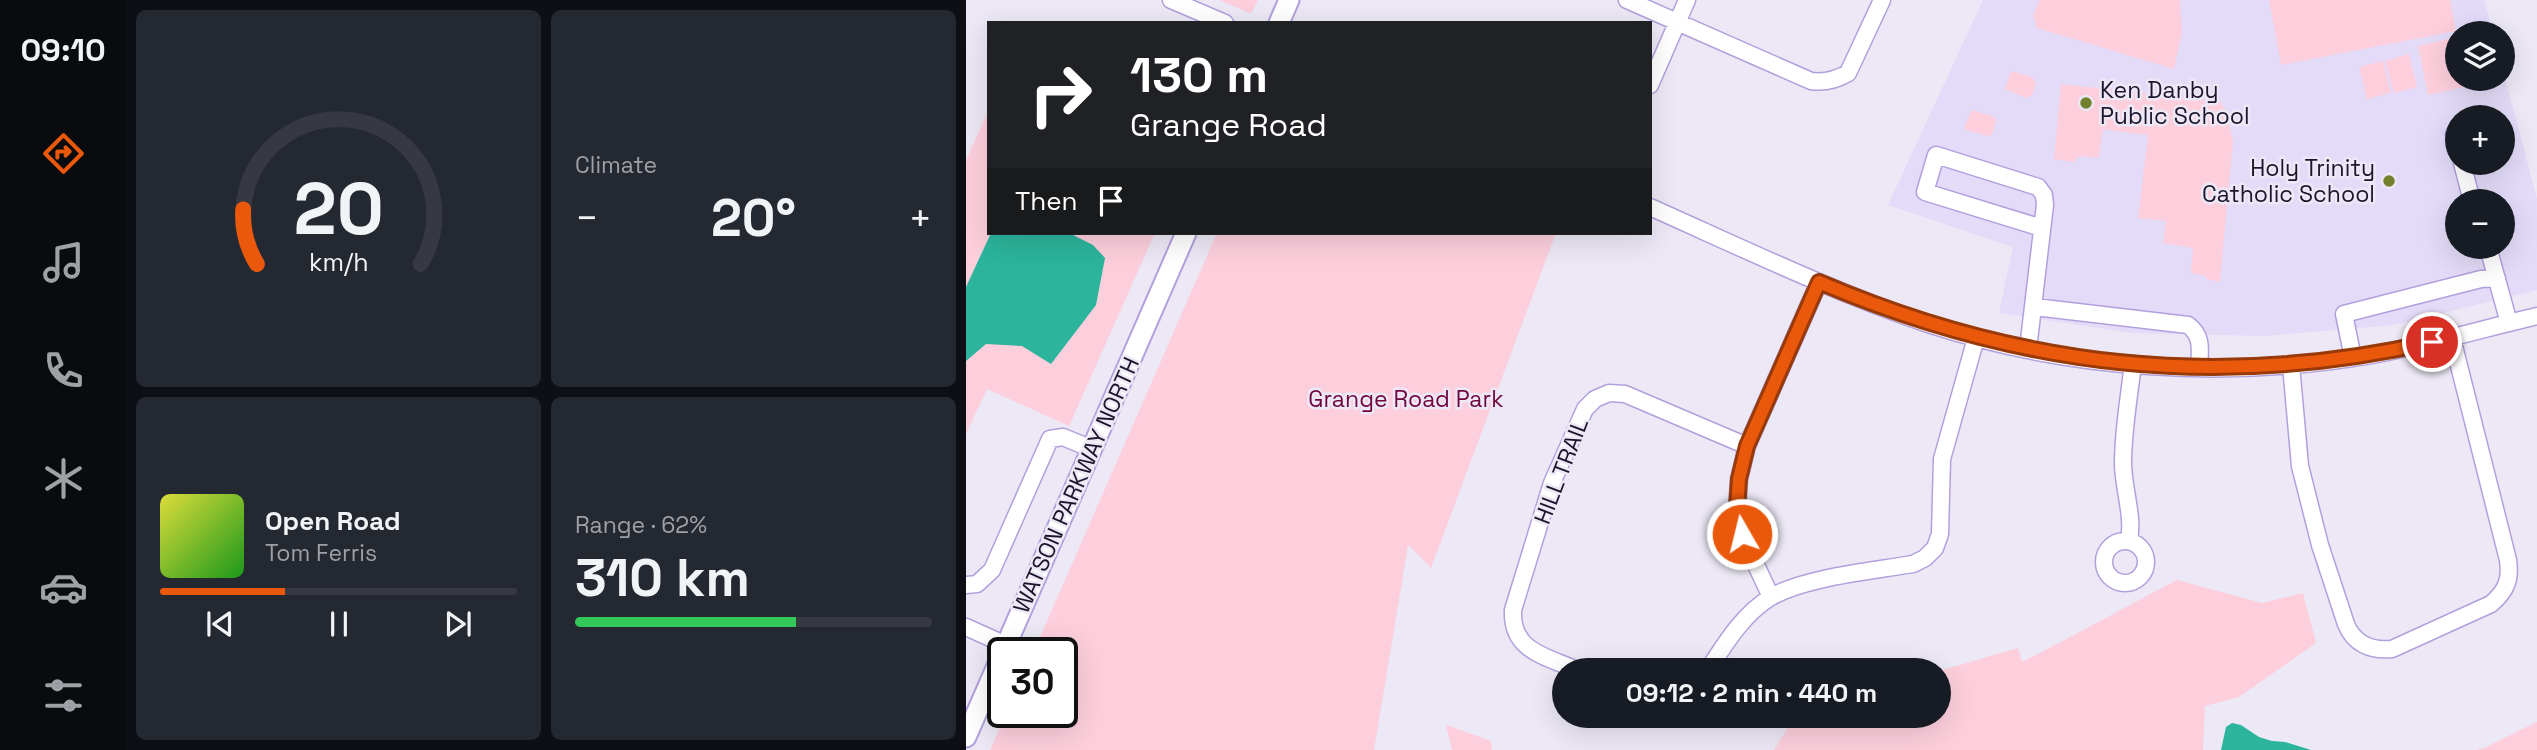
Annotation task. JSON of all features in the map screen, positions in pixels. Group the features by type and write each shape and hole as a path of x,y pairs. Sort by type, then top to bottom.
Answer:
{"main road":[{"path":"1280,21 1289,0"},
{"name":"WATSON PARKWAY NORTH","path":"1010,637 1185,235"},
{"name":"WATSON PARKWAY NORTH","path":"966,737 987,689"}],"street":[{"path":"1171,0 1220,21"},
{"path":"1626,0 1811,81 1820,82 1848,73 1882,0"},
{"path":"1652,80 1687,0"},
{"path":"2028,349 2035,307 2045,205 2044,195 2038,187 1936,155 1925,192 2042,228"},
{"path":"1652,208 1880,307 1976,338 2028,349 2133,364 2199,368 2291,365 2353,358 2452,338 2537,316"},
{"path":"2491,259 2509,323"},
{"path":"2353,358 2344,314 2481,279 2497,278"},
{"path":"1771,597 1742,534 1737,509 1739,479 1747,446 1819,282"},
{"path":"2035,307 2188,325 2198,335 2201,343 2199,368"},
{"path":"1716,658 1740,624 1771,597 1817,582 1913,564 1925,558 1935,548 1940,534 1942,459 1976,338"},
{"path":"2291,365 2300,466 2320,545 2346,624 2350,634 2369,648 2392,649 2491,604 2508,586 2508,560 2452,338"},
{"path":"2129,540 2123,460 2133,364"},
{"name":"HILL TRAIL","path":"1552,659 1529,649 1516,634 1513,610 1552,483 1585,409 1595,399 1609,393 1625,394 1747,446"},
{"path":"966,585 977,584 992,570 1050,439 1063,437 1092,449"},
{"path":"966,627 988,637"}],"shaded area":[{"path":"1983,0 2484,0 2490,21 2445,21 2445,91 2509,91 2512,105 2445,105 2445,175 2515,175 2515,116 2537,199 2537,290 2394,325 2264,336 2132,333 1999,313 2013,247 1888,205"},
{"path":"990,235 1073,235 1093,245 1105,258 1096,305 1051,364 1022,346 986,344 966,361 966,287"},
{"path":"2232,723 2241,725 2259,737 2311,750 2221,750 2226,727"}],"green space":[{"path":"1220,0 1258,0 1249,13"},
{"path":"2040,0 2180,0 2182,32 2174,69 2037,28 2033,15"},
{"path":"2269,0 2450,0 2454,21 2445,21 2445,33 2281,65"},
{"path":"2445,40 2446,91 2428,95 2418,46"},
{"path":"2409,54 2417,87 2394,93 2385,61"},
{"path":"2383,61 2391,93 2367,99 2359,67"},
{"path":"2011,71 2032,77 2036,84 2032,95 2026,98 2005,89"},
{"path":"2061,84 2220,102 2226,110 2233,142 2220,282 2191,273 2193,248 2163,243 2166,221 2138,218 2148,135 2103,129 2099,158 2080,156 2073,162 2054,159"},
{"path":"1972,110 1994,117 1996,120 1992,135 1966,130 1964,127"},
{"path":"987,113 987,235 1154,235 1069,426 987,389 966,434 966,160"},
{"name":"Grange Road Park","path":"1216,235 1555,235 1431,568 1408,545 1374,750 990,750 1000,728 1078,728 1078,637 1040,637"},
{"path":"2177,580 2262,603 2303,593 2316,643 2239,697 2205,706 2203,750 1774,750 1788,728 1951,728 1951,668 2018,648 2022,662"},
{"path":"2537,722 2537,750 2476,750 2484,748"},
{"path":"1446,725 1491,741 1492,750 1452,750"}],"place":[{"name":"Ken Danby Public School","path":"2086,103"},
{"name":"Holy Trinity Catholic School","path":"2389,181"}],"route":[{"path":"1742,534 1737,509 1739,479 1747,446 1819,282 1880,307 1976,338 2072,357 2133,364 2216,368 2291,365 2353,358 2432,342"}]}
